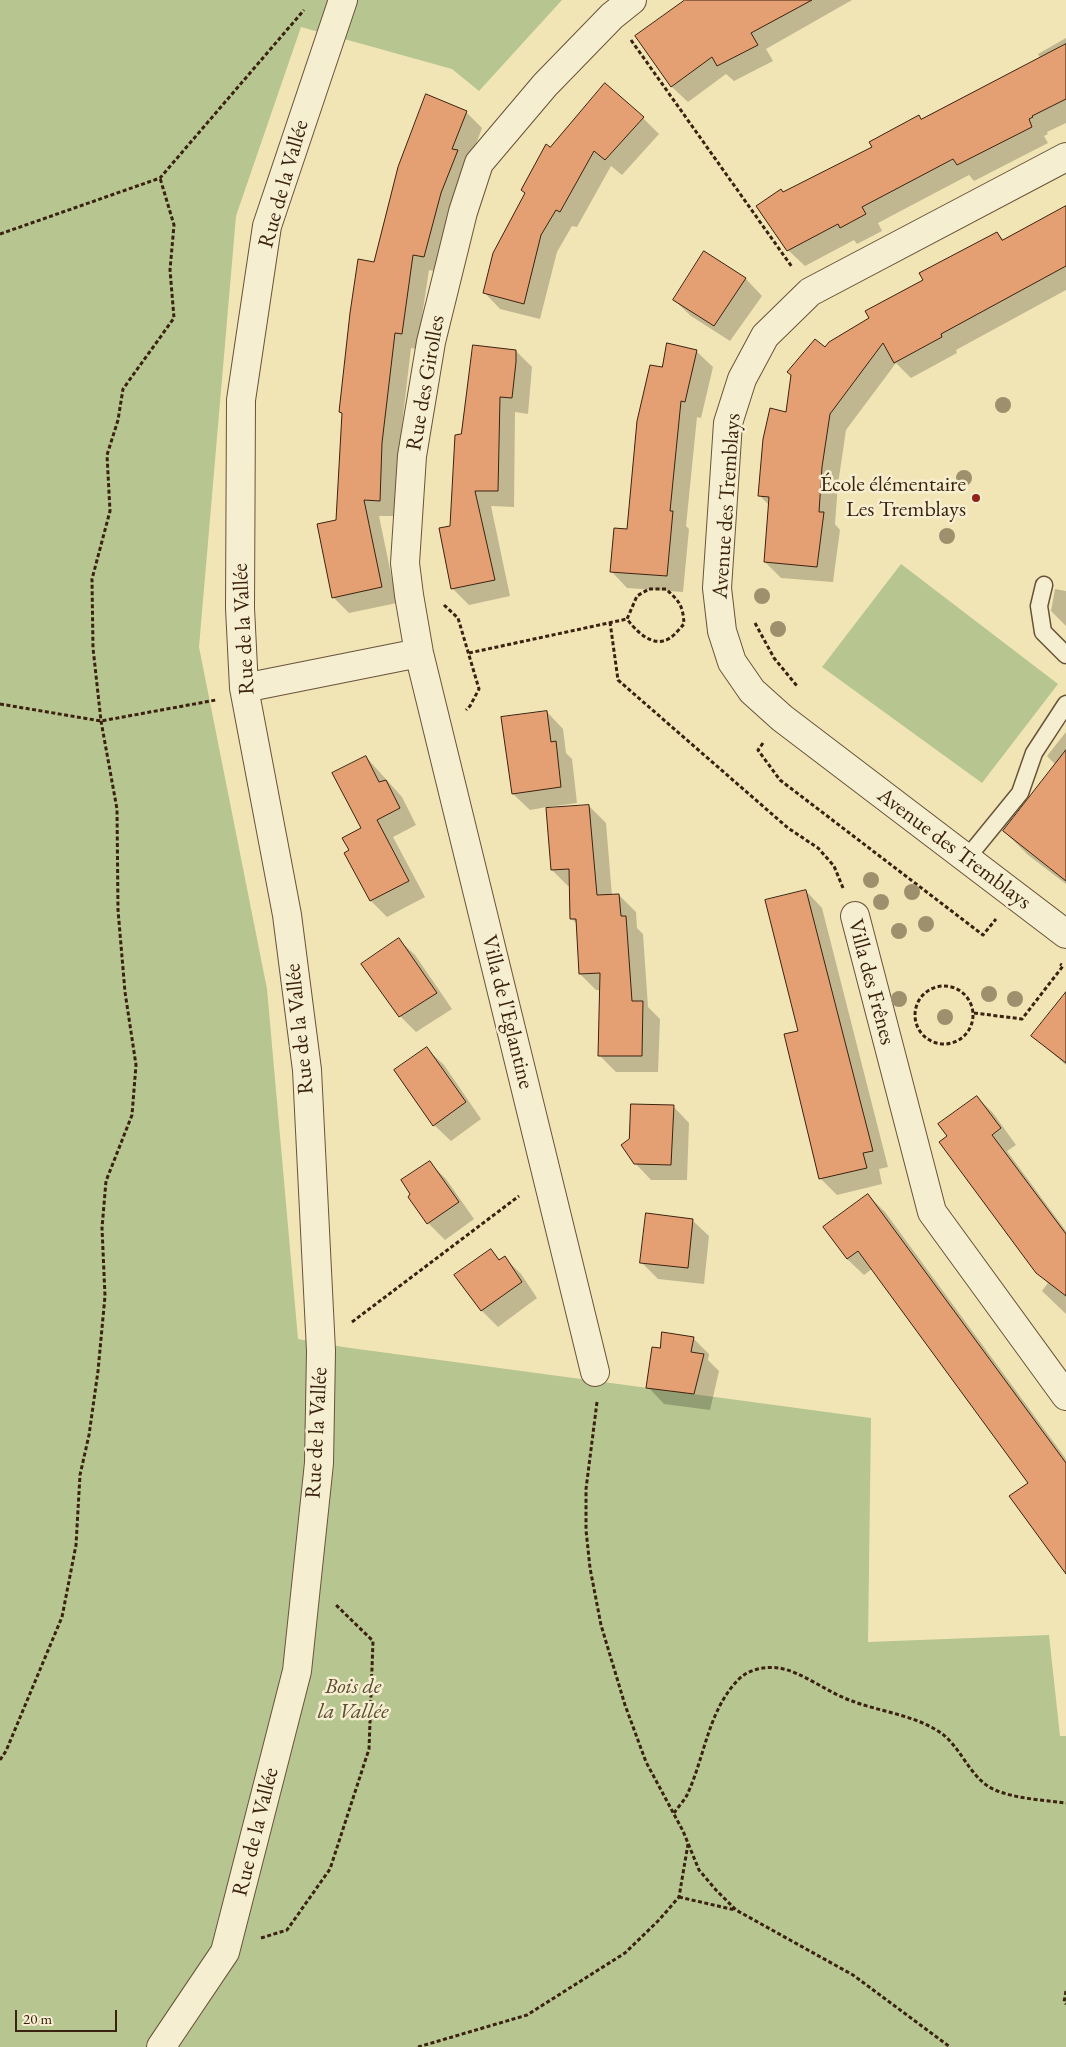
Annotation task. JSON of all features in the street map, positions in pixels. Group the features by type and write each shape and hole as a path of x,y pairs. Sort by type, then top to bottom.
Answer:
{"street":[{"name":"Rue de la Vallée","path":"161,2047 225,1952 297,1671 319,1464 321,1351 307,1070 287,915 244,688 240,608 243,391 267,226 343,0"},
{"name":"Rue des Girolles","path":"419,653 405,563 412,456 431,342 464,212 479,164 545,85 622,8"},
{"name":"Avenue des Tremblays","path":"1066,156 810,292 765,336 742,379 728,423 717,588 722,631 732,662 752,691 782,718 1066,934"},
{"path":"244,688 419,653"},
{"name":"Villa de l'Eglantine","path":"419,653 595,1372"},
{"name":"Villa des Frênes","path":"855,916 932,1212 1066,1396"}],"lane":[{"path":"1044,584 1039,606 1043,632 1066,654"},
{"path":"967,858 996,826 1020,793 1034,753 1066,704"}],"path":[{"path":"0,234 160,178 307,7"},
{"path":"622,8 810,292"},
{"path":"0,1760 6,1751 40,1672 63,1608 76,1545 80,1475 89,1435 98,1371 105,1296 102,1228 106,1181 132,1115 136,1065 124,992 118,910 116,809 101,721 93,648 92,579 110,511 107,455 118,420 123,389 174,318 170,270 174,225 160,178"},
{"path":"649,589 666,589 678,599 684,611 684,624 669,639 652,641 637,632 627,619 637,596 649,589"},
{"path":"469,653 627,619"},
{"name":"Villa des Frênes","path":"610,622 618,680 788,828 818,848 834,866 855,916"},
{"path":"464,711 470,706 479,689"},
{"path":"0,704 101,721 216,700"},
{"path":"974,1013 1022,1019 1056,976"},
{"path":"937,987 946,987 954,988 968,998 974,1013 968,1034 949,1045 928,1041 917,1028 915,1010 922,995 937,987"},
{"path":"369,1308 507,1205"},
{"path":"595,1372 597,1404 586,1488 586,1530 590,1568 601,1625 624,1705 646,1762 674,1813 699,1870 736,1910 853,1975 950,2047"},
{"path":"225,1952 287,1930 325,1877 330,1869 369,1749 373,1642 306,1575"},
{"path":"674,1813 686,1797 706,1737 728,1694 741,1678 754,1670 768,1667 790,1672 851,1701 925,1723 943,1734 973,1773 994,1789 1027,1798 1066,1803"},
{"path":"418,2047 527,2015 625,1952 659,1920 679,1897 688,1844"},
{"path":"679,1897 736,1910"},
{"path":"1066,1991 1064,2002 1066,2004"}],"green space":[{"name":"Bois de la Vallée","path":"0,0 562,0 479,91 452,69 301,27 236,216 199,647 267,989 298,1339 343,1347 871,1418 868,1642 1049,1635 1060,1736 1066,1736 1066,2047 0,2047"},
{"path":"901,564 1058,684 982,783 822,667"}],"building":[{"path":"685,0 812,0 751,33 758,45 717,66 712,57 671,87 635,36"},
{"path":"1066,44 1066,99 1032,116 1029,119 1032,127 957,165 953,159 862,207 866,214 840,228 838,224 787,251 756,206 781,189 783,192 872,147 869,142 919,115 921,119"},
{"path":"605,83 644,117 605,160 594,151 560,212 556,210 541,235 524,304 483,293 493,253 525,193 521,190 546,144 550,147"},
{"path":"426,94 467,111 452,149 458,150 441,193 424,257 413,255 402,334 395,333 382,443 380,501 364,500 382,587 332,598 317,524 336,520 342,413 339,412 358,259 374,262 398,167"},
{"path":"1066,206 1066,266 941,334 942,337 894,363 883,343 830,414 822,467 819,512 824,512 817,567 764,562 769,497 758,496 763,439 770,408 786,412 791,375 787,372 815,339 825,347 829,342 869,318 865,311 923,280 919,273 997,232 1002,240"},
{"path":"704,251 746,278 714,326 673,300"},
{"path":"667,343 697,350 685,402 681,401 670,511 673,511 667,576 610,572 614,528 627,529 637,421 650,365 662,367"},
{"path":"473,345 516,350 516,362 512,398 500,397 498,491 475,491 495,580 451,589 439,528 450,526 455,435 461,434"},
{"path":"547,711 551,742 556,741 561,787 512,794 501,717"},
{"path":"1066,750 1066,881 1003,831"},
{"path":"366,756 379,782 386,780 400,808 377,820 409,881 370,901 344,853 349,850 342,838 361,828 332,773"},
{"path":"589,805 597,895 619,894 621,916 626,916 632,1001 643,1001 642,1056 598,1056 600,973 579,974 576,919 570,919 569,869 551,870 546,808"},
{"path":"806,890 873,1151 863,1153 867,1168 819,1179 784,1034 798,1031 765,900"},
{"path":"399,938 437,993 399,1017 361,964"},
{"path":"1066,992 1066,1063 1031,1036"},
{"path":"427,1047 466,1102 433,1126 394,1070"},
{"path":"977,1096 1001,1128 992,1135 1066,1234 1066,1296 1036,1273 939,1142 947,1136 938,1124"},
{"path":"631,1104 674,1105 671,1165 634,1164 621,1145 629,1139"},
{"path":"430,1161 459,1202 427,1224 408,1197 410,1194 401,1180"},
{"path":"868,1194 1066,1463 1066,1574 1009,1496 1028,1483 858,1251 847,1259 823,1227"},
{"path":"646,1213 693,1219 688,1268 640,1263"},
{"path":"491,1249 499,1260 505,1256 522,1282 481,1311 454,1275"},
{"path":"662,1332 694,1337 691,1352 704,1354 694,1394 646,1388 652,1347 660,1348"}],"place":[{"name":"École élémentaire Les Tremblays","path":"976,498"}]}
